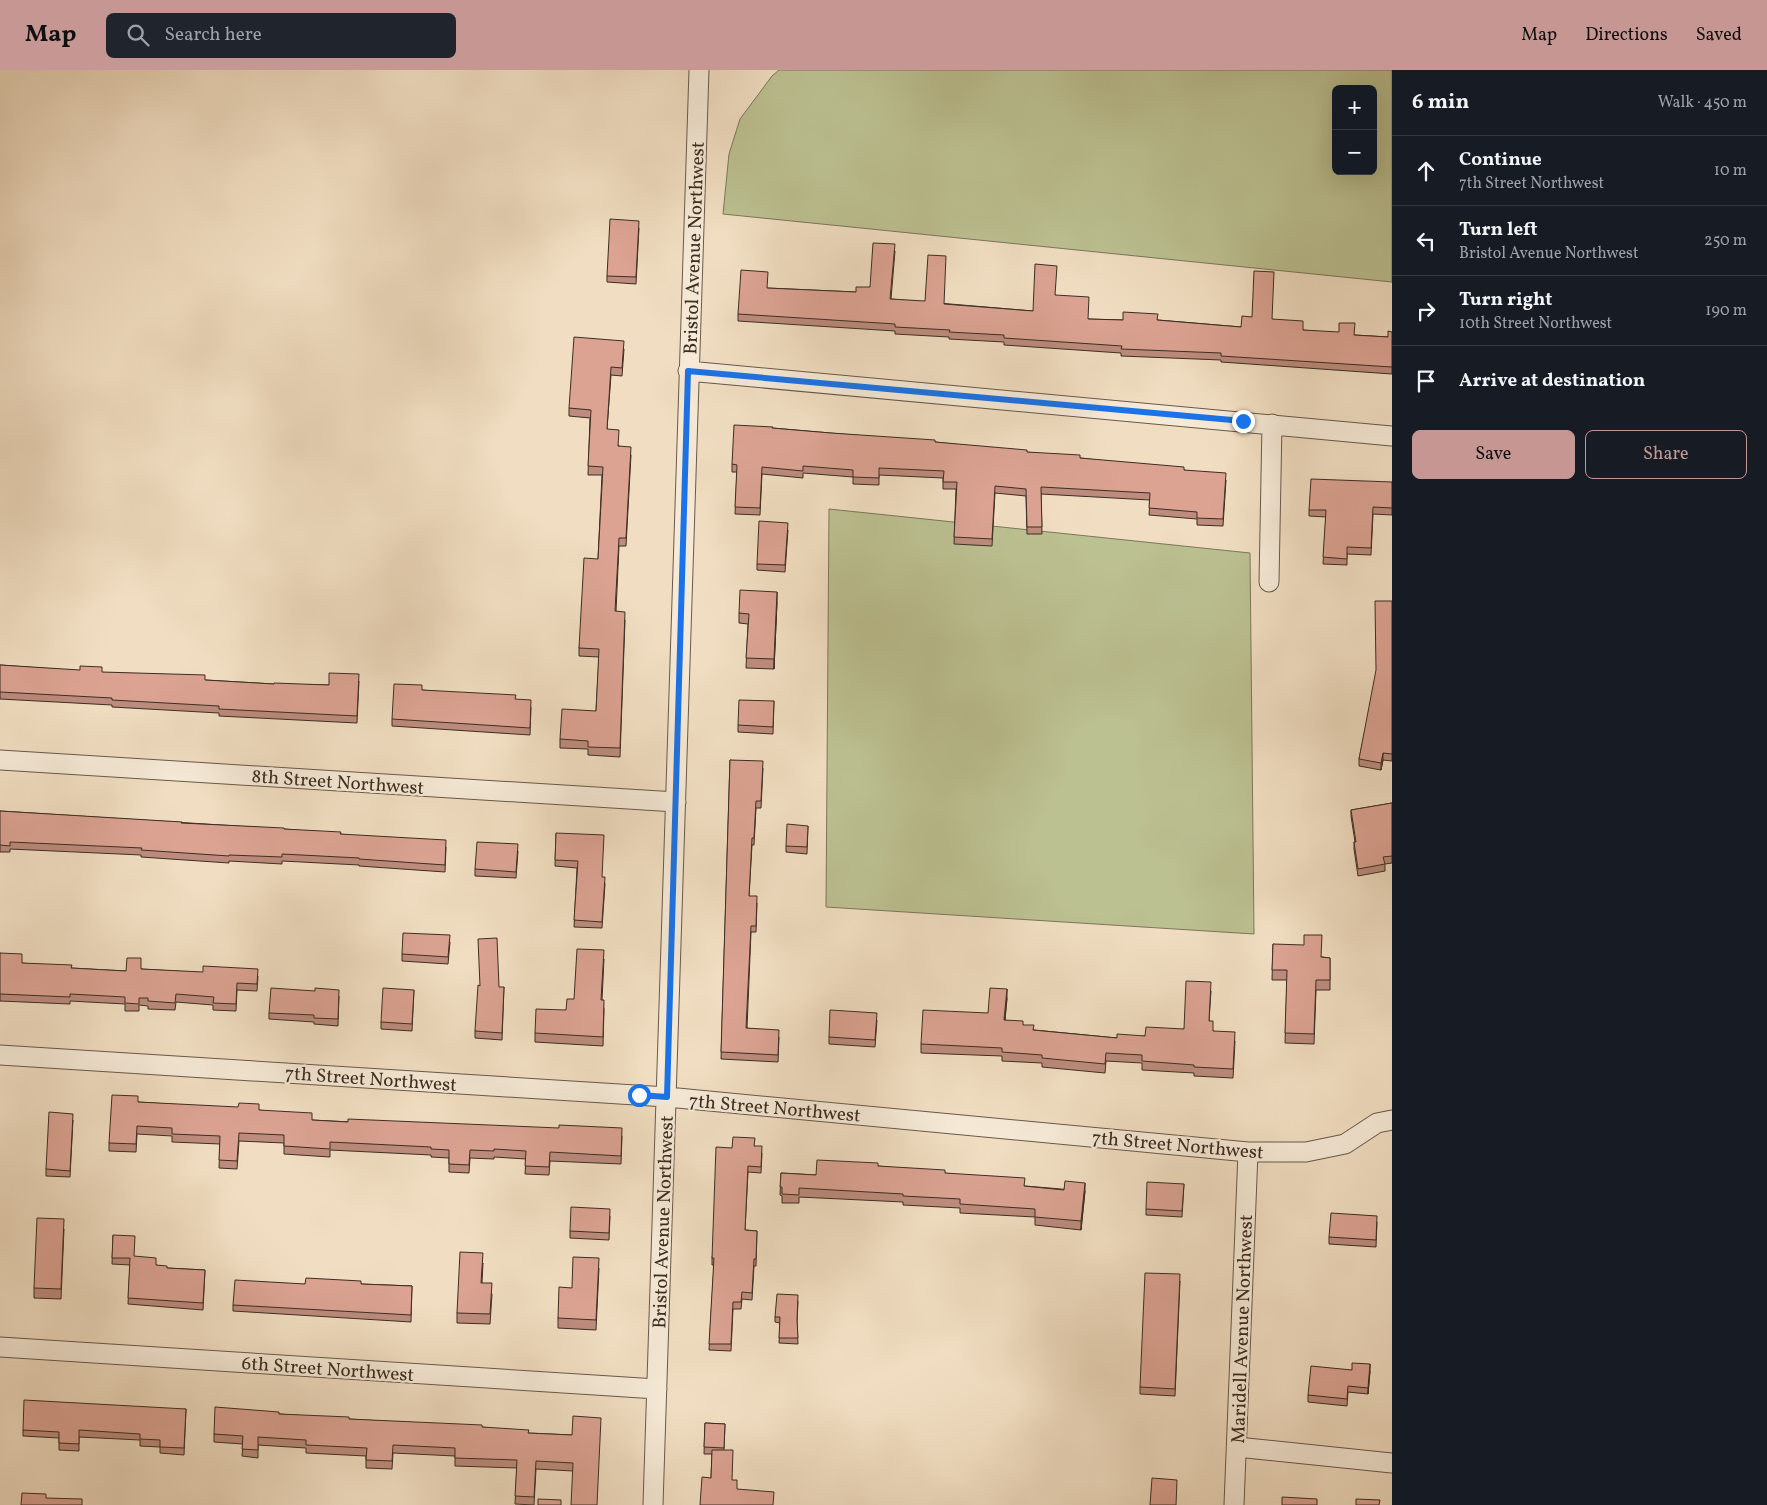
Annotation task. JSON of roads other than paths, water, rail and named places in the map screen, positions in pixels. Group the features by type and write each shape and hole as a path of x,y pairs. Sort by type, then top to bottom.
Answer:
{"street":[{"name":"Bristol Avenue Northwest","path":"653,1505 699,70"},
{"path":"688,371 1392,436"},
{"path":"1269,582 1272,424"},
{"name":"8th Street Northwest","path":"0,760 676,802"},
{"name":"7th Street Northwest","path":"0,1055 667,1097 1248,1152 1306,1152 1345,1144 1377,1123 1392,1120"},
{"name":"Maridell Avenue Northwest","path":"1234,1505 1248,1152"},
{"name":"6th Street Northwest","path":"0,1347 657,1389"},
{"path":"1236,1448 1392,1462"}]}
